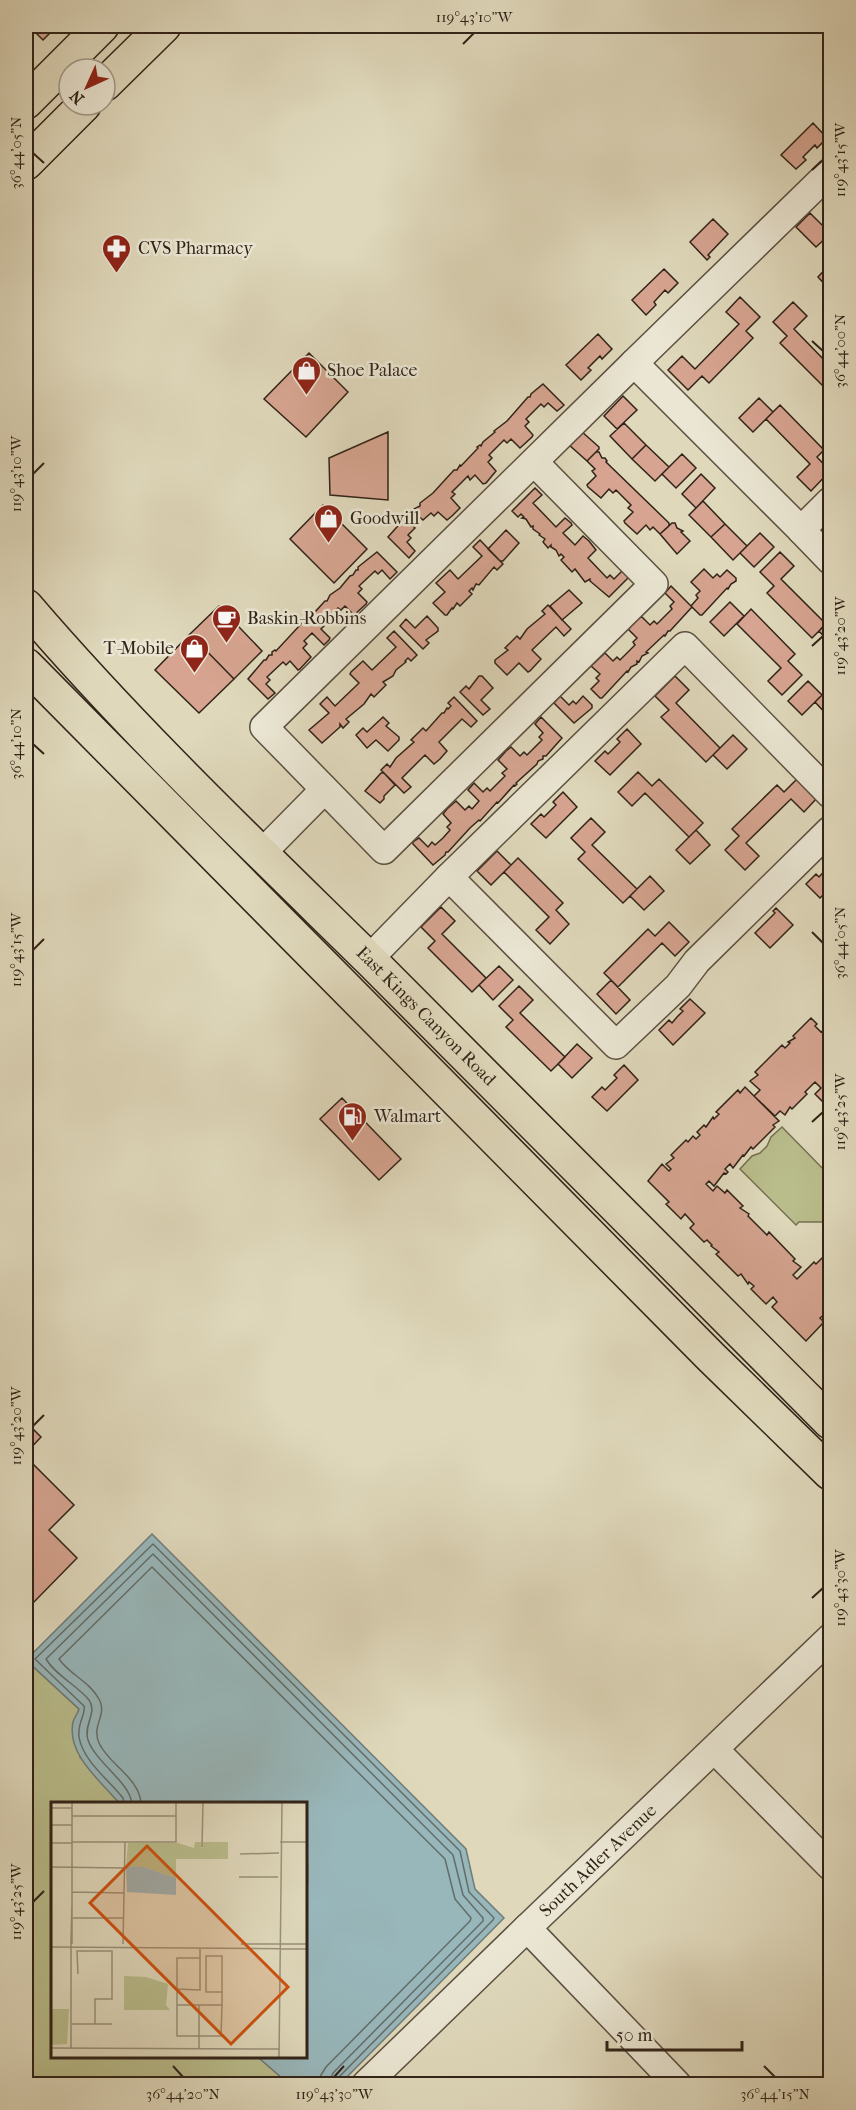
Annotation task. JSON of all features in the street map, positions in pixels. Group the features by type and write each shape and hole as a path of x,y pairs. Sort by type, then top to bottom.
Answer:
{"main road":[{"path":"26,102 102,26"},
{"path":"109,57 116,44 135,26"},
{"path":"117,72 164,26"},
{"path":"26,163 71,117"},
{"name":"East Kings Canyon Road","path":"26,606 93,683 261,854 369,959 831,1422"},
{"name":"East Kings Canyon Road","path":"26,665 711,1358 831,1473"}],"street":[{"path":"534,462 654,584 384,850 264,727 634,363 831,172"},
{"path":"634,363 831,560"},
{"path":"801,530 831,501"},
{"path":"369,959 449,877 685,646 831,794"},
{"path":"261,854 324,790"},
{"path":"449,877 616,1045 678,986 697,961 831,830"},
{"name":"South Adler Avenue","path":"366,2085 526,1928 831,1638"},
{"path":"715,1750 831,1866"},
{"path":"526,1928 677,2085"}],"green space":[{"path":"782,1127 830,1176 830,1222 799,1222 796,1225 740,1169 752,1156 760,1153 767,1146 771,1137"},
{"path":"26,1660 80,1710 80,1757 118,1802 51,1802 51,2059 260,2059 289,2084 26,2084"}],"water":[{"path":"152,1534 466,1849 475,1889 504,1918 340,2084 289,2084 260,2059 308,2059 308,1802 118,1802 87,1767 75,1746 72,1734 73,1722 79,1709 26,1660"}],"building":[{"path":"33,26 57,26 43,40 31,28"},
{"path":"813,123 827,138 817,148 815,145 803,157 806,160 796,169 781,155"},
{"path":"810,213 823,226 830,218 830,234 816,247 796,227"},
{"path":"713,219 728,234 708,255 710,257 707,260 690,242"},
{"path":"830,264 830,290 818,277"},
{"path":"664,269 678,283 668,293 665,290 654,302 656,305 646,315 632,300"},
{"path":"740,297 760,317 746,331 753,338 709,383 702,376 688,390 668,370 682,356 695,369 739,324 726,312"},
{"path":"793,302 807,316 794,329 830,366 830,381 824,387 780,343 787,336 773,322"},
{"path":"598,334 612,349 602,359 600,356 588,368 591,370 581,380 566,365"},
{"name":"Shoe Palace","path":"309,353 348,392 306,437 264,399"},
{"path":"543,384 564,405 557,411 548,403 544,407 541,404 526,419 529,422 525,426 533,435 532,437 520,448 511,439 507,443 504,440 489,455 492,458 488,462 496,471 486,483 483,484 475,475 470,480 468,476 452,492 455,494 451,498 460,508 447,520 438,512 434,516 431,513 423,520 414,512 420,503 433,493 454,470 457,470 477,447 481,446"},
{"path":"623,396 637,410 617,429 604,416"},
{"path":"759,398 773,412 753,432 739,418"},
{"path":"780,405 824,450 817,457 830,471 811,491 797,477 810,464 766,419"},
{"path":"624,423 646,445 632,459 610,436"},
{"path":"581,431 599,447 587,461 568,444"},
{"path":"388,432 388,500 330,495 329,458"},
{"path":"646,445 669,467 655,481 632,459"},
{"path":"599,452 602,458 605,458 606,462 669,523 669,526 660,534 653,527 650,530 646,525 637,534 625,523 624,521 633,512 628,508 631,505 616,490 613,493 609,489 601,498 588,487 587,485 596,476 592,471 595,469 587,461"},
{"path":"682,454 696,468 676,488 662,474"},
{"path":"701,474 715,488 696,508 682,494"},
{"path":"535,488 542,495 533,503 556,527 565,518 571,523 572,525 563,533 575,545 583,536 589,541 596,550 588,558 607,578 610,575 614,579 623,570 629,577 609,597 590,579 585,582 575,569 572,572 561,560 564,557 561,554 559,556 551,545 548,548 543,542 545,539 533,529 533,526 531,527 526,519 522,518 524,517 521,514 518,517 512,511"},
{"path":"703,501 725,524 711,537 689,515"},
{"name":"Goodwill","path":"323,505 367,549 334,583 290,539"},
{"path":"404,519 407,519 415,528 408,535 411,538 407,542 415,551 409,558 388,537"},
{"path":"672,523 683,531 681,532 690,541 677,554 660,534"},
{"path":"725,524 747,546 733,560 711,537"},
{"path":"506,530 519,543 503,561 500,561 488,549"},
{"path":"760,533 774,547 754,567 740,553"},
{"path":"480,540 503,564 497,570 494,567 479,585 476,584 473,590 472,588 469,591 472,594 460,606 457,603 445,615 433,603 445,592 436,583 450,570 458,579 482,556 473,547"},
{"path":"377,552 397,572 390,579 382,570 378,574 375,571 359,586 362,589 358,593 367,602 366,604 354,615 345,606 341,610 338,608 330,615 321,629 330,638 329,640 324,645 312,633 304,641 307,644 303,648 311,657 300,669 298,670 290,661 286,665 283,662 267,677 270,680 266,684 275,693 268,699 248,679 269,655 272,655 272,652 276,651 301,624 312,616 311,614 327,601 330,595 358,570 358,567"},
{"path":"780,552 794,566 781,579 826,624 812,638 767,593 774,586 760,572"},
{"path":"704,569 713,578 717,574 720,577 727,570 736,578 736,581 700,615 691,606 698,598 696,595 700,591 691,582"},
{"path":"671,586 692,607 665,636 646,652 648,653 642,656 639,662 637,661 637,664 631,667 600,698 591,689 599,681 596,678 600,674 591,666 605,653 613,661 617,657 620,660 635,645 633,642 637,638 628,629 641,616 650,625 654,621 657,624 672,609 670,606 674,602 665,593"},
{"path":"569,590 582,603 562,620 550,606"},
{"path":"730,602 744,616 724,636 710,622"},
{"path":"548,605 571,629 564,636 556,627 532,650 541,659 530,671 528,672 519,663 507,675 495,663 495,660 508,650 505,648 517,636 520,639 527,629 545,614 542,611"},
{"name":"Baskin-Robbins","path":"219,606 262,651 234,679 190,634"},
{"path":"751,609 795,654 788,661 802,675 782,695 768,681 781,668 737,624"},
{"path":"427,616 438,631 426,640 429,643 423,649 400,626 406,619 415,628"},
{"path":"830,619 830,643 819,631"},
{"path":"394,631 417,655 411,661 408,658 393,676 383,682 386,685 374,697 371,694 364,704 346,719 349,722 343,728 340,724 340,727 322,743 309,730 329,713 320,704 327,697 335,706 359,683 350,674 351,672 363,661 372,670 396,647 387,638"},
{"name":"T-Mobile","path":"190,634 234,679 199,713 155,670"},
{"path":"479,676 482,676 493,688 481,700 490,709 483,715 460,692 466,686 469,689"},
{"path":"675,676 689,690 676,703 720,748 706,762 661,717 669,710 655,696"},
{"path":"808,681 822,695 802,715 788,701"},
{"path":"830,689 830,718 815,702"},
{"path":"560,696 569,705 573,701 576,704 583,696 592,708 574,723 554,703"},
{"path":"454,697 477,721 471,727 462,719 439,742 447,751 434,764 425,755 402,778 411,787 404,793 381,770 387,764 390,767 396,758 414,742 411,740 423,728 426,731 451,706 448,703"},
{"path":"383,717 389,723 386,726 399,737 399,740 388,751 376,740 367,748 356,735 363,728 367,732"},
{"path":"541,717 562,738 433,865 413,842 419,838 428,847 432,842 435,845 443,838 450,830 447,827 451,823 443,814 447,809 456,801 465,810 469,806 472,809 479,801 468,790 474,783 483,792 487,788 490,791 505,776 502,773 507,769 498,760 506,751 511,747 520,756 524,752 527,755 542,740 539,737 543,733 535,724"},
{"path":"627,729 641,744 610,775 595,761 605,751 608,754 620,742 617,739"},
{"path":"733,735 747,749 727,769 713,755"},
{"path":"638,772 652,786 659,779 703,823 689,837 645,793 632,806 618,792"},
{"path":"381,773 384,773 395,785 380,803 365,791"},
{"path":"798,778 817,798 804,812 791,799 746,843 759,856 745,870 725,850 739,836 732,829 777,785 784,792"},
{"path":"563,792 577,807 546,838 531,824 541,814 544,817 556,805 553,802"},
{"path":"591,818 605,832 592,845 637,889 623,903 578,859 585,852 571,838"},
{"path":"696,830 710,845 690,864 676,850"},
{"path":"497,851 511,865 491,885 477,871"},
{"path":"518,858 563,903 556,910 569,924 550,944 536,930 549,917 504,872"},
{"path":"830,865 830,888 820,898 806,884 816,874 819,877"},
{"path":"650,876 664,891 644,910 630,896"},
{"path":"441,907 455,921 442,934 486,978 472,992 428,948 435,941 421,927"},
{"path":"776,908 793,925 770,948 755,933 775,913 773,911"},
{"path":"669,922 689,942 675,956 662,943 618,987 604,973 648,929 655,936"},
{"path":"499,966 513,980 493,1000 479,985"},
{"path":"611,980 630,1000 616,1014 597,994"},
{"path":"519,986 533,1000 520,1013 565,1057 551,1071 506,1027 513,1020 499,1006"},
{"path":"690,999 705,1013 673,1045 659,1030 669,1020 672,1023 683,1011 680,1009"},
{"path":"811,1018 817,1024 815,1026 821,1032 823,1031 830,1040 830,1109 815,1094 821,1088 815,1082 805,1092 807,1094 792,1109 790,1107 785,1115 780,1111 775,1116 754,1096 760,1090 750,1081 758,1075 755,1072 782,1045 785,1048 790,1043 788,1042 795,1038 793,1036"},
{"path":"577,1044 592,1058 572,1078 558,1064"},
{"path":"624,1065 638,1080 607,1111 592,1097 602,1087 605,1090 617,1078 614,1075"},
{"path":"745,1087 779,1121 753,1149 751,1147 743,1155 733,1168 730,1164 725,1169 728,1172 724,1173 714,1186 709,1181 706,1184 713,1191 717,1186 725,1193 727,1190 743,1206 740,1208 749,1214 748,1216 767,1235 769,1232 795,1259 793,1261 801,1267 793,1275 797,1279 814,1262 816,1264 822,1258 830,1267 830,1316 826,1313 820,1318 824,1322 806,1341 772,1307 777,1302 773,1297 766,1304 751,1289 754,1286 749,1282 748,1284 741,1274 738,1276 716,1254 719,1252 707,1240 704,1242 690,1228 694,1224 685,1214 681,1219 666,1204 669,1202 648,1181 662,1164 669,1171 671,1169 666,1164 674,1158 671,1155 686,1140 688,1142 693,1136 696,1139 700,1135 697,1132 704,1125 706,1127 713,1117 714,1119 719,1114 716,1112 738,1090 740,1093"},
{"path":"342,1098 401,1159 379,1180 320,1119"},
{"path":"26,1422 41,1437 26,1453"},
{"path":"26,1457 74,1505 49,1530 77,1558 34,1602 26,1593"}],"place":[{"name":"CVS Pharmacy","path":"117,274"},
{"name":"Shoe Palace","path":"306,396"},
{"name":"Goodwill","path":"329,544"},
{"name":"Baskin-Robbins","path":"226,644"},
{"name":"T-Mobile","path":"195,674"},
{"name":"Walmart","path":"353,1142"}]}
